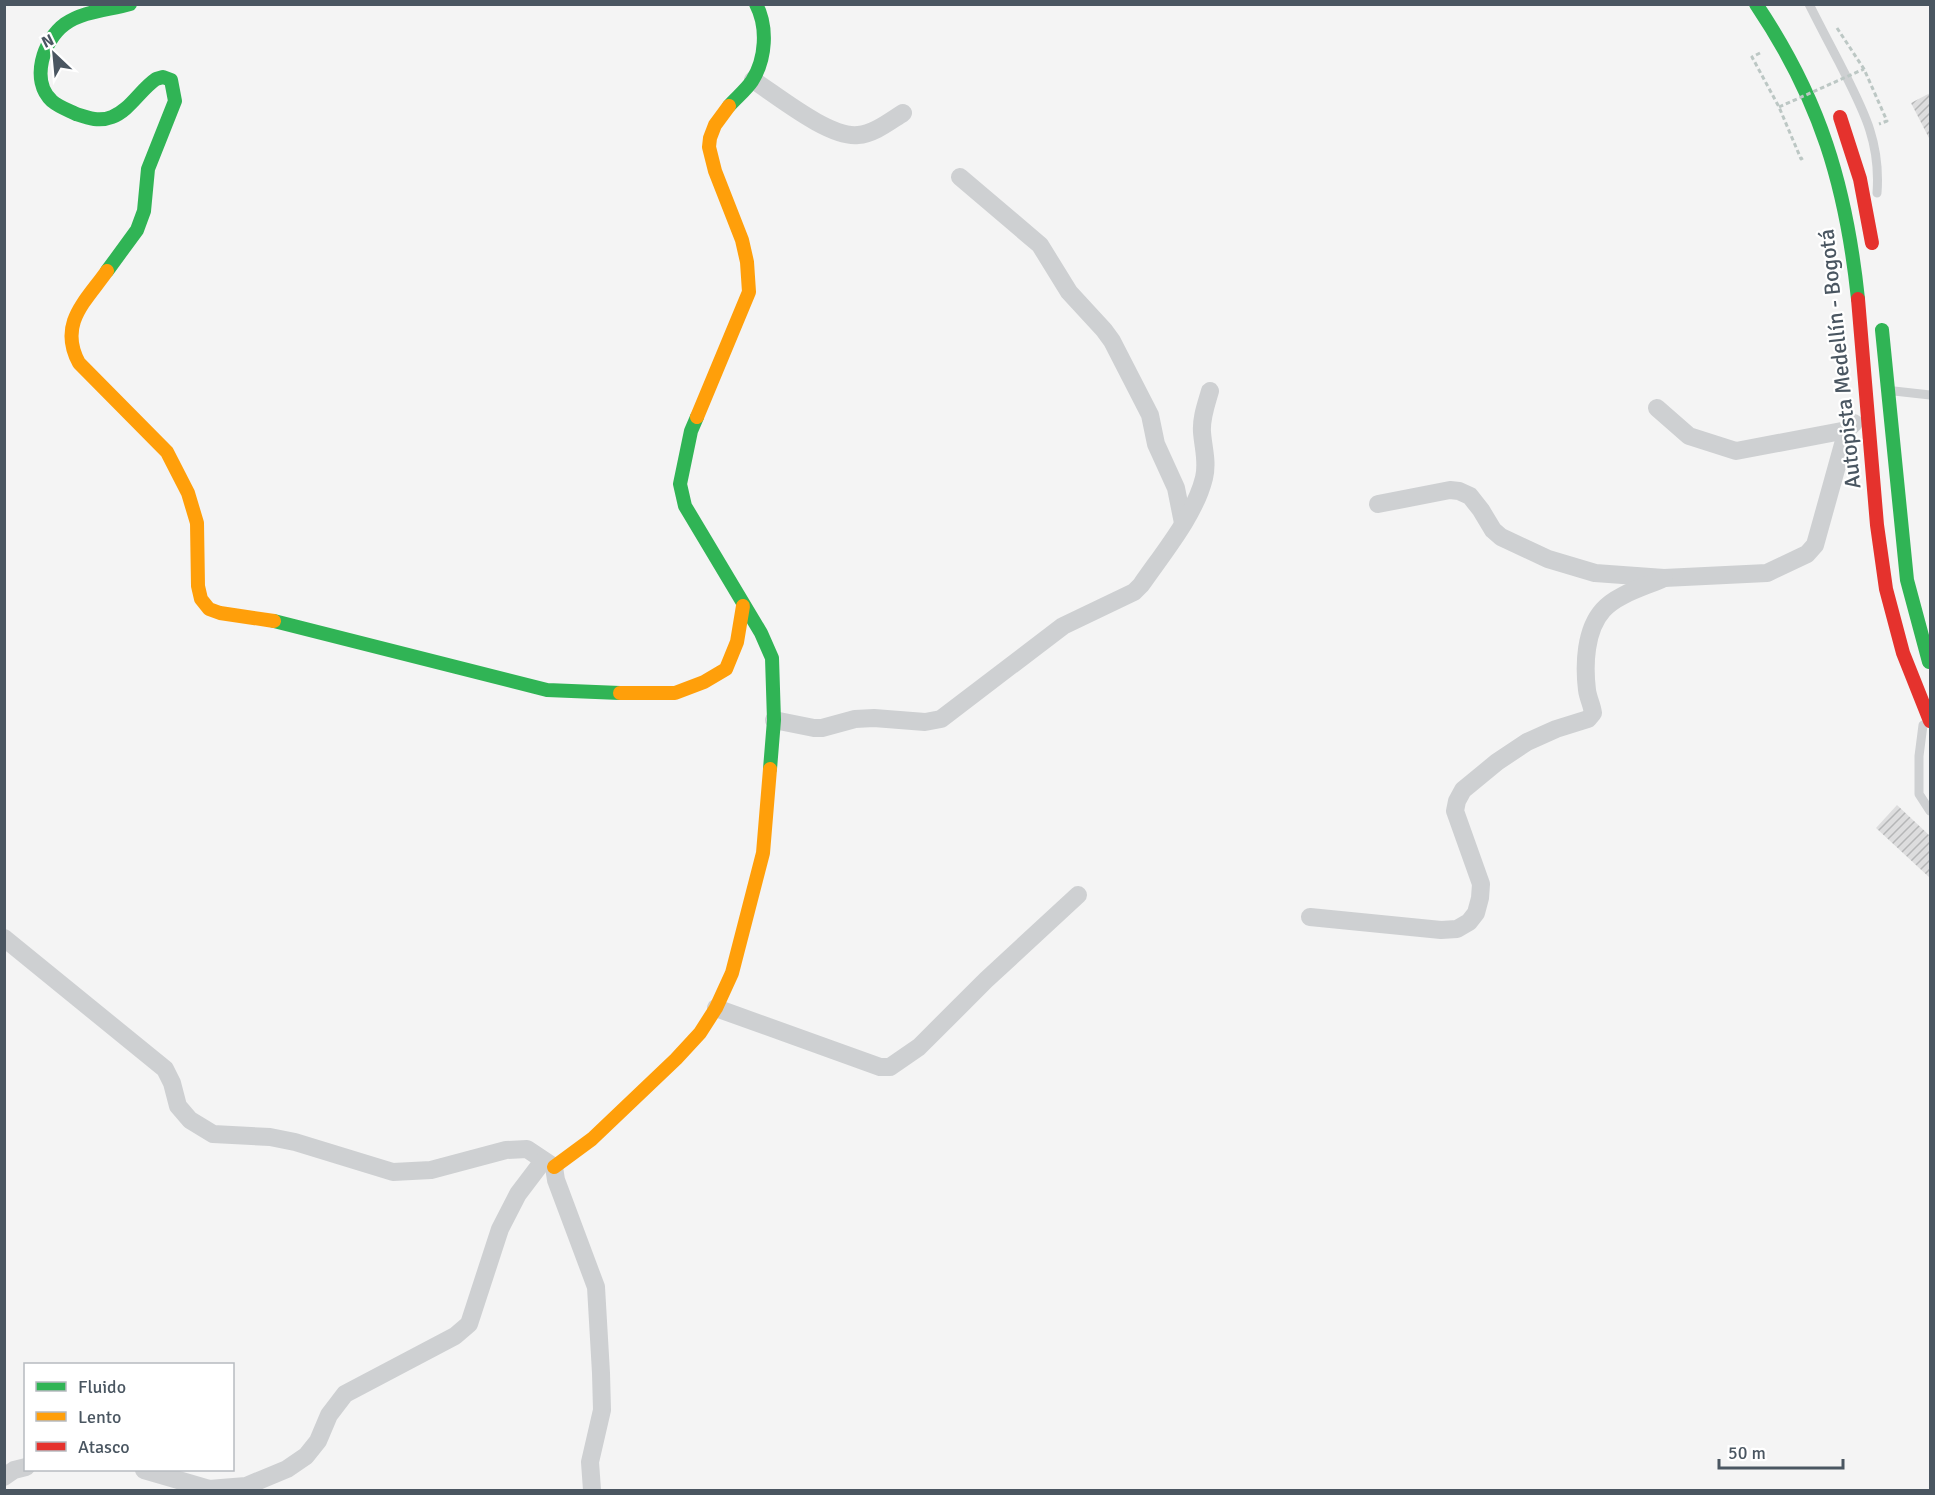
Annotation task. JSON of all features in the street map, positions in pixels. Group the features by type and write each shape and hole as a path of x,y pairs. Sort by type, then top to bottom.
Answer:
{"main road":[{"path":"130,4 78,17 62,27 51,40 41,64 40,80 45,94 59,107 99,121 126,111 153,80 163,77 171,80 174,88 175,101 148,168 144,212 137,230 73,319 69,336 71,349 79,363 167,452 188,493 198,523 198,586 201,599 209,609 276,621 547,690 675,693 704,682 726,669 737,642 743,606"},
{"path":"549,1164 592,1139 700,1034 716,1008 732,973 763,853 774,720 772,658 761,633 685,506 680,484 690,431 749,292 749,269 740,234 711,160 708,141 713,128 726,110 753,80 765,28 756,4"},
{"name":"Autopista Medellín - Bogotá","path":"1756,4 1791,61 1813,105 1828,145 1841,196 1859,313 1875,514 1890,609 1905,662 1930,721"},
{"name":"Autopista Medellín - Bogotá","path":"1836,106 1857,162 1875,261"},
{"name":"Autopista Medellín - Bogotá","path":"1881,315 1900,528 1907,580 1930,666"}],"street":[{"path":"753,80 819,124 841,133 858,135 873,131 903,113"},
{"path":"960,177 1040,244 1069,292 1112,341 1150,415 1156,444 1176,488 1183,523"},
{"path":"774,720 805,727 822,728 855,718 932,722 941,719 1063,626 1134,592 1183,523 1199,493 1205,477 1206,464 1202,420 1210,391"},
{"path":"1657,408 1689,436 1736,451 1847,430 1867,413"},
{"path":"1378,504 1450,490 1459,491 1470,496 1492,530 1501,537 1548,559 1595,573 1664,578 1767,573 1807,554 1815,545 1847,430"},
{"path":"1310,916 1441,930 1457,929 1469,922 1476,913 1480,898 1480,884 1455,812 1457,801 1463,790 1497,762 1527,742 1556,729 1588,719 1593,712 1587,691 1587,653 1593,626 1603,610 1617,600 1664,578"},
{"path":"716,1008 880,1067 890,1067 918,1047 1078,895"},
{"path":"4,938 165,1069 172,1083 178,1106 190,1120 213,1134 270,1137 296,1142 393,1172 431,1170 506,1150 527,1149 549,1164 596,1287 602,1410 590,1462 592,1491"},
{"path":"147,1471 208,1490 246,1486 287,1469 306,1456 318,1441 329,1415 345,1394 455,1336 469,1324 500,1229 518,1194 549,1164"}],"lane":[{"path":"1809,4 1858,99 1875,146 1879,171 1876,203 1870,228"},
{"path":"1830,194 1853,265"},
{"path":"1889,390 1930,395"},
{"path":"1925,708 1919,756 1919,794 1930,810"}],"path":[{"path":"1831,19 1864,69 1887,121"},
{"path":"1752,57 1779,107 1801,159"},
{"path":"1779,107 1864,69"}],"building":[{"path":"1930,93 1930,140 1911,103"},
{"path":"1897,805 1930,836 1930,878 1876,828"}],"traffic: fast":[{"path":"107,271 137,230 144,211 148,169 175,101 171,80 163,77 156,79 118,114 98,119 76,114 52,101 45,93 41,72 45,50 57,31 65,24 88,14 130,4"},
{"path":"729,106 752,81 763,53 764,33 756,4"},
{"path":"1756,4 1797,74 1826,144 1846,218 1858,299"},
{"path":"1882,330 1907,580 1929,662"},
{"path":"697,417 691,431 680,484 685,506 761,633 772,658 774,720 770,769"},
{"path":"274,621 547,690 620,693"}],"traffic: slow":[{"path":"697,417 749,292 747,262 742,240 715,171 709,147 715,125 729,106"},
{"path":"107,271 83,303 73,325 71,337 79,363 167,452 188,493 197,523 198,586 201,599 209,609 220,613 274,621"},
{"path":"620,693 675,693 704,682 726,669 737,642 743,606"},
{"path":"554,1167 592,1139 676,1059 700,1033 716,1008 732,973 763,853 770,769"}],"traffic: jam":[{"path":"1840,117 1860,179 1872,243"},
{"path":"1858,299 1877,525 1886,589 1903,653 1930,721"}]}
